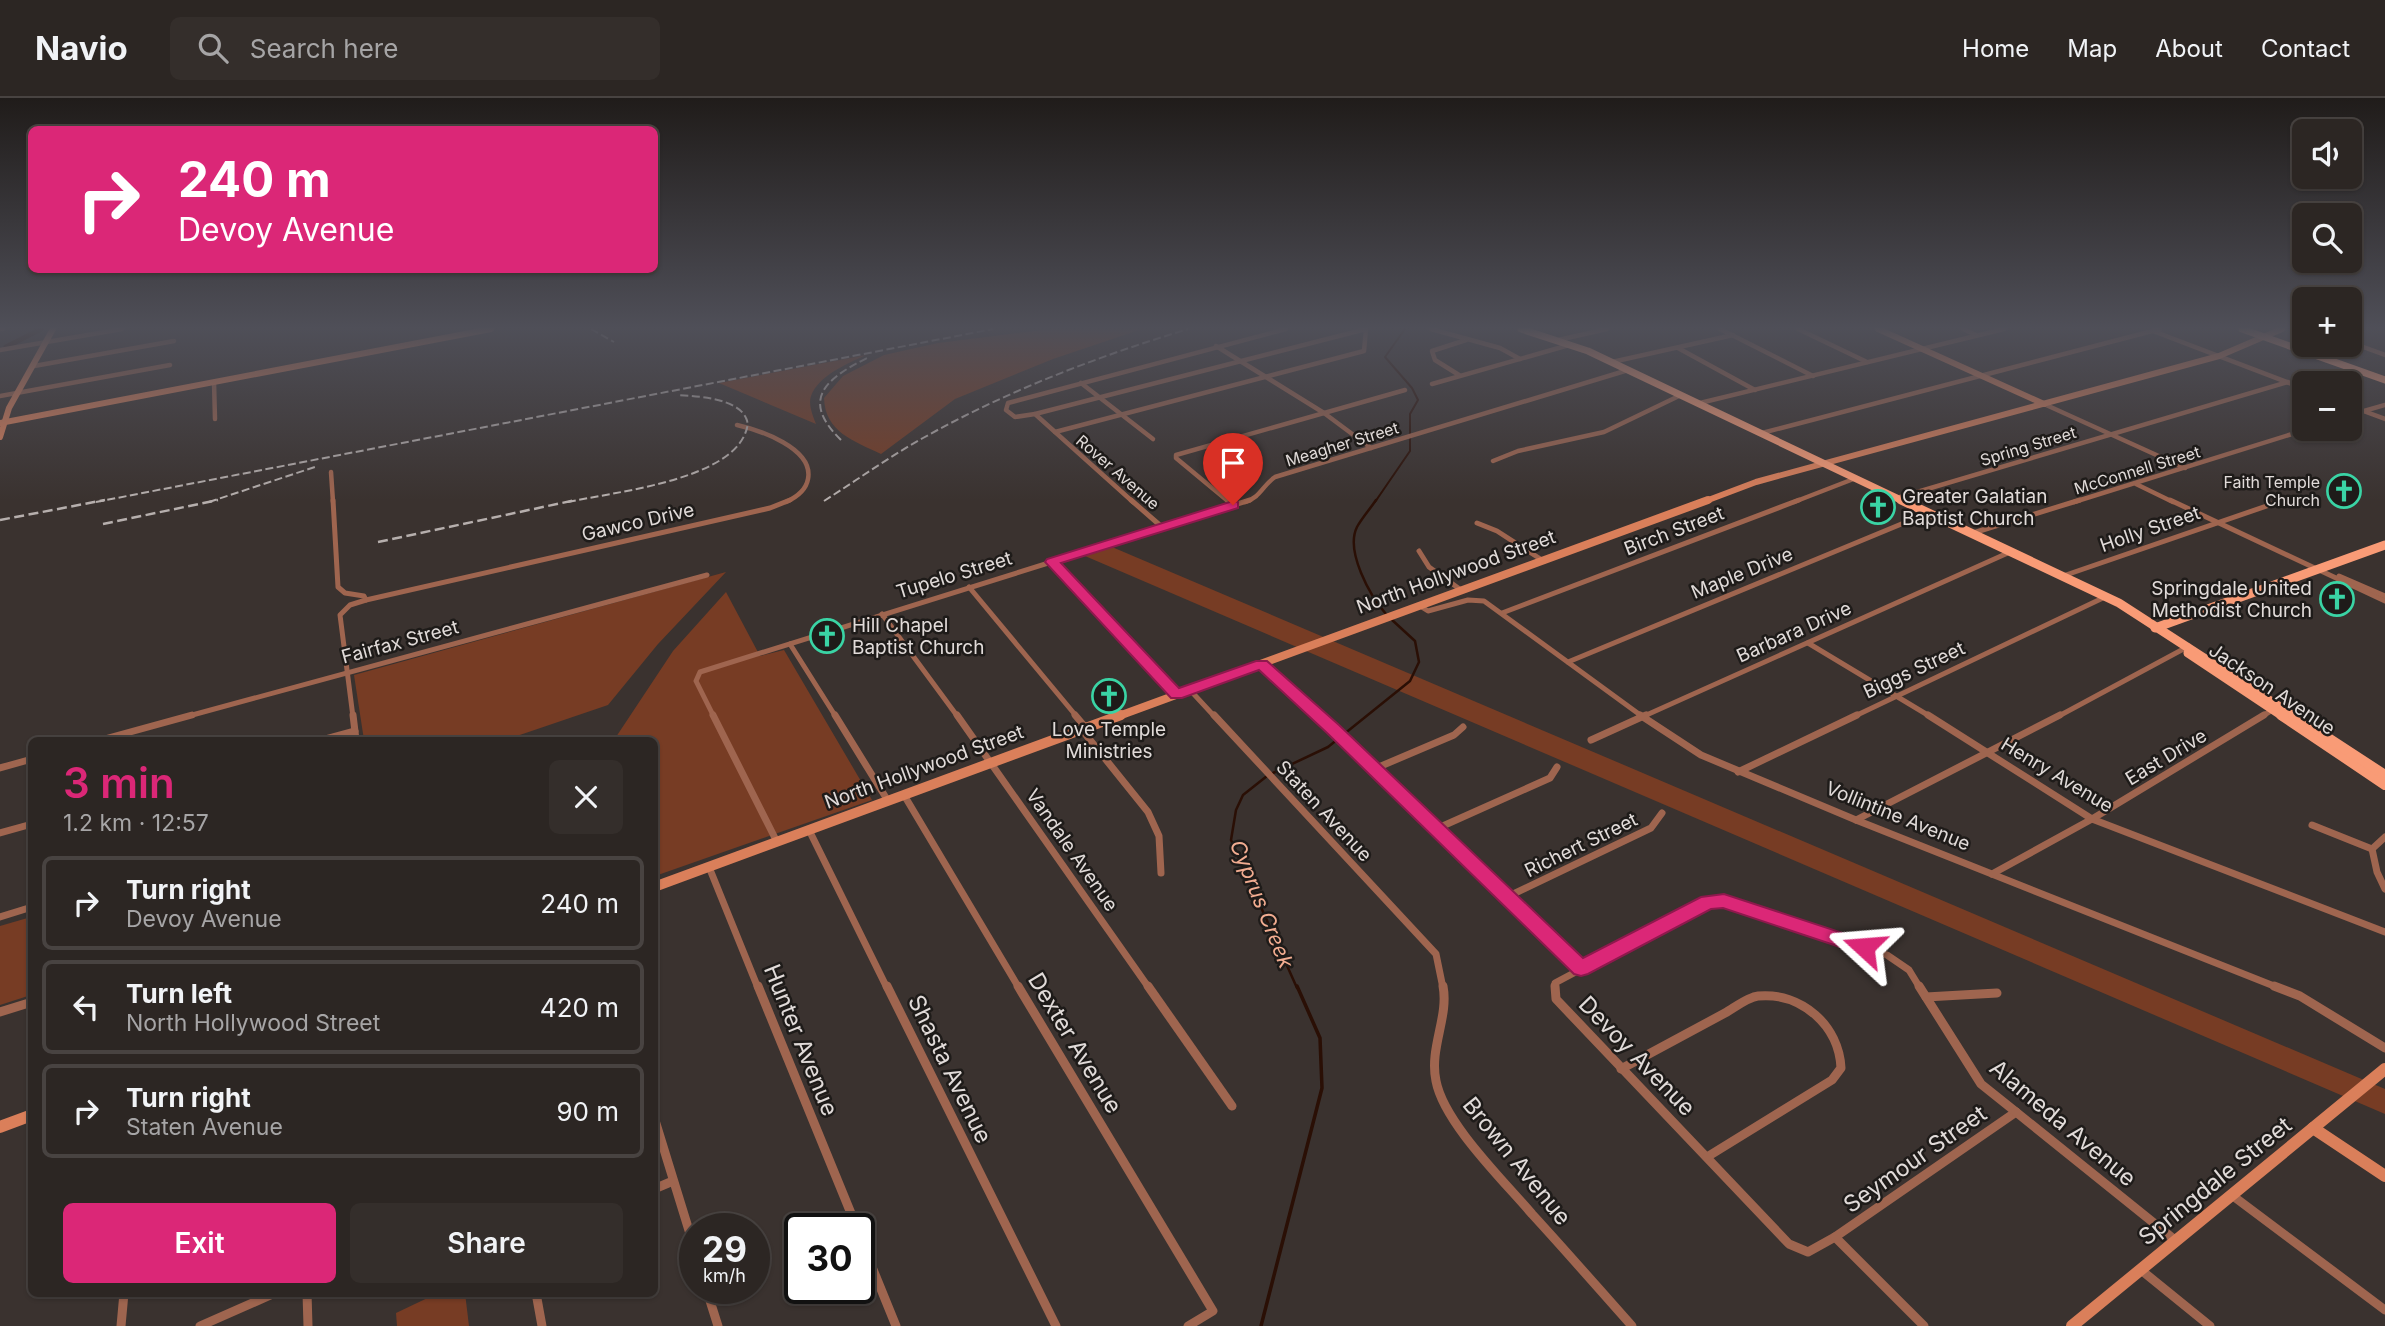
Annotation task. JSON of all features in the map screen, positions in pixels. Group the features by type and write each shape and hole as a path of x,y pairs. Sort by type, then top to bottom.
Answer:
{"main road":[{"path":"0,437 2,422 23,386"},
{"path":"2,422 191,386"},
{"name":"Jackson Avenue","path":"1663,386 2105,597 2141,616 2156,628"},
{"path":"2004,386 2044,404"},
{"name":"North Hollywood Street","path":"658,886 1756,482 2109,386"},
{"path":"2156,628 2385,545"},
{"name":"Jackson Avenue","path":"2105,597 2385,775"},
{"path":"2141,616 2175,621"},
{"name":"Jackson Avenue","path":"2277,708 2385,785"},
{"name":"Springdale Street","path":"2072,1326 2385,1069"},
{"path":"0,1127 28,1116"},
{"path":"2313,1128 2385,1176"}],"street":[{"path":"0,396 55,386"},
{"path":"214,386 215,419"},
{"name":"Rover Avenue","path":"1069,386 1008,403 1006,410 1015,417 1035,414 1162,527"},
{"path":"1084,386 1091,393 1102,397 1153,439"},
{"path":"1035,414 1145,386"},
{"path":"1055,432 1232,386"},
{"path":"1282,386 1371,448"},
{"name":"Meagher Street","path":"1233,505 1256,498 1266,483 1275,477 1575,386"},
{"path":"1748,386 1755,390"},
{"path":"1700,403 1770,386"},
{"path":"1762,433 1941,386"},
{"name":"Spring Street","path":"1897,498 2272,386"},
{"path":"1233,505 1175,456 1405,390"},
{"path":"1493,461 1518,451 1604,432 1684,396"},
{"path":"2044,404 2185,468"},
{"path":"2364,411 2385,405"},
{"path":"2364,411 2385,419"},
{"name":"Gawco Drive","path":"366,600 770,508 800,495 809,479 809,466 801,454 789,443 757,428 737,425"},
{"name":"McConnell Street","path":"1972,534 2292,434"},
{"path":"331,472 338,587 345,593 364,596 366,600 350,606 340,615 356,737"},
{"name":"Birch Street","path":"1502,613 1856,478"},
{"path":"2136,484 2385,599"},
{"name":"Holly Street","path":"2061,576 2289,498"},
{"name":"Tupelo Street","path":"777,842 698,686 696,677 703,671 1233,505"},
{"name":"Maple Drive","path":"1569,662 1928,513"},
{"path":"1477,523 1497,531 1542,560"},
{"path":"1419,551 1429,566 1461,590"},
{"name":"Barbara Drive","path":"1591,740 2010,552"},
{"path":"1052,562 1176,695"},
{"name":"Fairfax Street","path":"112,737 707,575"},
{"path":"969,587 1148,812 1159,836 1161,873"},
{"name":"Biggs Street","path":"1738,772 2105,597"},
{"name":"Vollintine Avenue","path":"1420,606 1428,611 1468,600 1485,601 1683,745 1738,772 2300,996 2385,1048"},
{"name":"Vandale Avenue","path":"882,614 992,763 1233,1106"},
{"name":"Henry Avenue","path":"1808,643 1990,753 2092,819 2385,932"},
{"path":"790,644 888,801"},
{"path":"1856,820 1990,753 2186,648"},
{"name":"Devoy Avenue","path":"1261,664 1333,729 1581,968 1555,983 1556,999 1789,1244 1808,1252 1835,1237"},
{"name":"Staten Avenue","path":"1190,690 1436,954"},
{"name":"East Drive","path":"1992,874 2092,819 2277,708"},
{"path":"1374,769 1454,735 1463,727"},
{"path":"333,737 355,731"},
{"path":"0,768 28,761"},
{"path":"1436,829 1550,778 1557,767"},
{"name":"Dexter Avenue","path":"904,795 1213,1311 1188,1326"},
{"name":"Richert Street","path":"1507,897 1651,828 1662,813"},
{"path":"0,833 28,825"},
{"path":"2312,825 2372,849"},
{"name":"Shasta Avenue","path":"809,830 1056,1326"},
{"path":"2372,849 2385,837"},
{"path":"2372,849 2377,872 2385,889"},
{"name":"Hunter Avenue","path":"709,867 851,1213"},
{"name":"Alameda Avenue","path":"1581,968 1707,902 1724,901 1887,955 1909,970 1981,1084 2175,1240"},
{"path":"0,918 28,908"},
{"name":"Brown Avenue","path":"1436,954 1445,997 1434,1052 1436,1082 1451,1117 1505,1183 1632,1326"},
{"path":"1926,997 1997,993"},
{"path":"1621,1069 1756,996 1784,998 1811,1010 1823,1020 1840,1050 1841,1069 1832,1080 1707,1157"},
{"path":"0,1012 28,1003"},
{"name":"Seymour Street","path":"1835,1237 2017,1112"},
{"path":"658,1130 683,1213"},
{"path":"658,1187 673,1181"},
{"path":"2233,1196 2385,1310"},
{"path":"1835,1237 1924,1326"},
{"path":"2141,1270 2210,1326"},
{"path":"875,1274 896,1326"},
{"path":"121,1326 124,1297"},
{"path":"200,1326 266,1297"},
{"path":"307,1297 308,1326"},
{"path":"537,1297 542,1326"},
{"path":"711,1304 718,1326"}],"shaded area":[{"path":"727,386 817,386 810,403 816,424"},
{"path":"834,386 986,386 955,399 881,454 861,445 835,427 826,410 824,398"},
{"path":"1112,547 2385,1089 2385,1114 1085,556"},
{"path":"726,572 658,644 608,705 514,737 364,737 354,675"},
{"path":"726,592 760,656 784,650 872,800 658,875 658,737 616,737 673,651"},
{"path":"28,918 28,996 0,1005 0,926"},
{"path":"430,1297 465,1297 469,1326 397,1326 396,1313"}],"waterway":[{"name":"Cyprus Creek","path":"1375,502 1410,451 1410,414 1418,400 1411,386"},
{"name":"Cyprus Creek","path":"1376,500 1357,527 1354,548 1361,573 1386,614"},
{"name":"Cyprus Creek","path":"1273,773 1328,747 1410,681 1419,662 1415,641 1391,619"},
{"name":"Cyprus Creek","path":"1267,776 1243,795 1236,810 1231,840 1297,988"},
{"name":"Cyprus Creek","path":"1261,1326 1322,1088 1320,1038 1297,986"}],"railway":[{"path":"96,502 696,386"},
{"path":"827,386 820,402 822,413 841,440"},
{"path":"824,501 910,445 1029,386"},
{"path":"568,502 692,474 734,450 747,426 747,420 741,411 715,399 677,395"},
{"path":"210,502 318,466"},
{"path":"0,520 105,500"},
{"path":"210,502 218,500"},
{"path":"378,542 576,500"},
{"path":"103,524 210,502"}],"place":[{"name":"Faith Temple Church","path":"2344,491"},
{"name":"Greater Galatian Baptist Church","path":"1878,507"},
{"name":"Springdale United Methodist Church","path":"2337,599"},
{"name":"Hill Chapel Baptist Church","path":"827,636"},
{"name":"Love Temple Ministries","path":"1109,696"}],"route":[{"path":"1233,505 1052,562 1176,695 1261,664 1333,729 1581,968 1707,902 1724,901 1864,947"}]}
